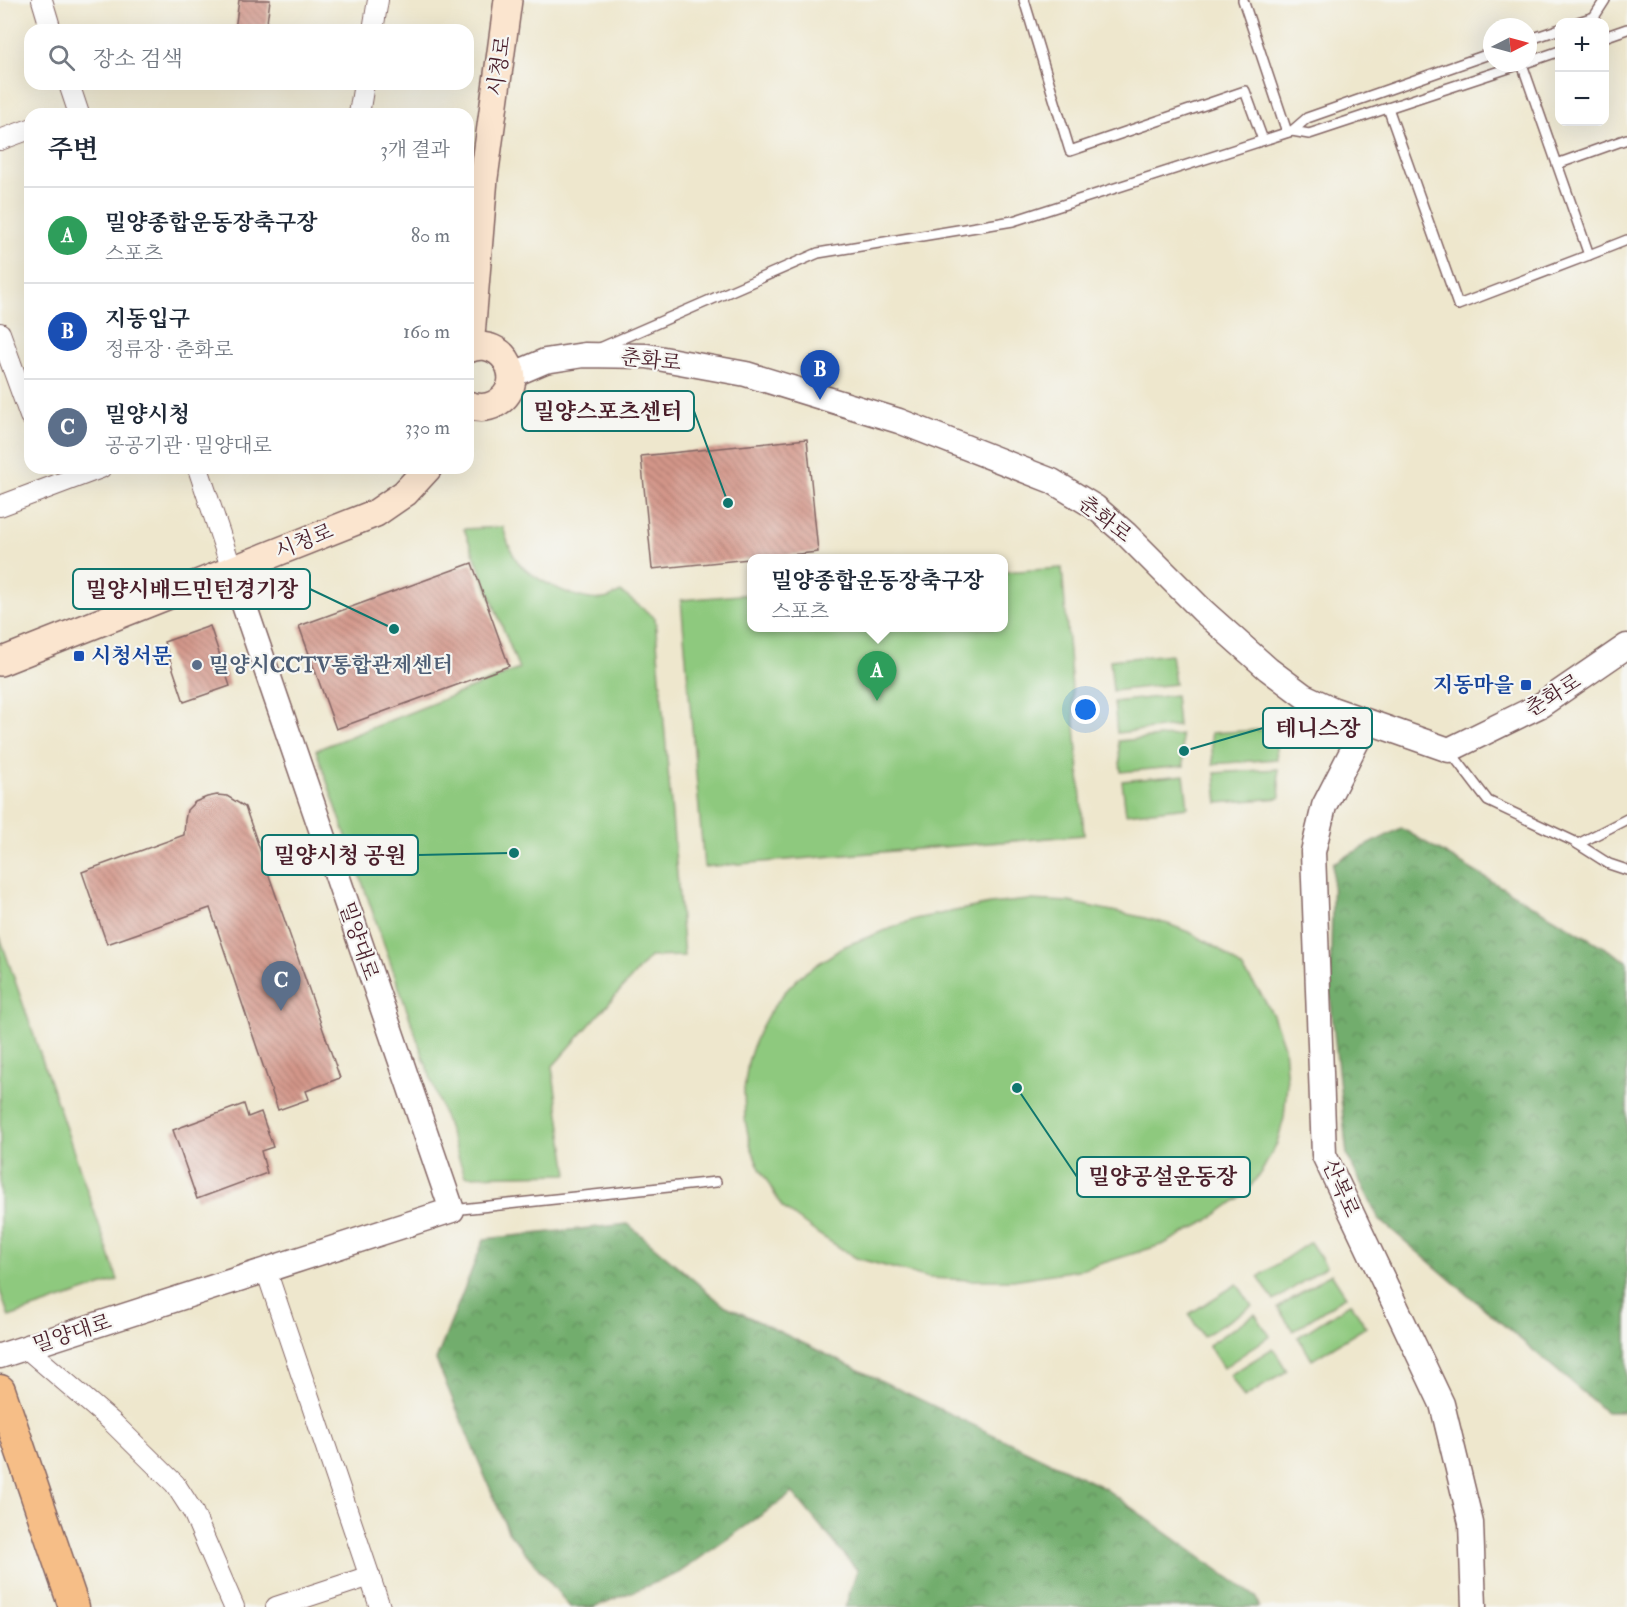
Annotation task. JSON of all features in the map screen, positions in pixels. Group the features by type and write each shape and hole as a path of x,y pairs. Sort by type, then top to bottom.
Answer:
{"main road":[{"name":"시청로","path":"474,271 480,177 508,0"},
{"path":"474,348 489,347 498,351 505,357 512,375 511,385 501,401 483,408 474,406"},
{"name":"시청로","path":"0,662 376,513 405,493 422,474"},
{"path":"0,1390 75,1607"}],"street":[{"path":"42,0 49,24"},
{"path":"374,24 378,0"},
{"path":"70,90 75,108"},
{"path":"360,108 363,90"},
{"path":"0,140 24,131"},
{"path":"0,333 24,399"},
{"name":"춘화로","path":"512,375 545,361 584,355 647,356 746,374 899,421 1052,481 1095,507 1268,669 1304,696 1332,710 1449,750 1541,705 1627,646"},
{"path":"0,506 52,477 68,474"},
{"path":"200,474 232,570"},
{"name":"밀양대로","path":"0,1356 452,1210 232,570"},
{"name":"산복로","path":"1367,722 1324,806 1312,852 1324,1155 1442,1404 1471,1522 1474,1607"},
{"path":"266,1270 380,1607"},
{"path":"26,1348 111,1421 175,1484 193,1512 234,1607"},
{"path":"276,1607 370,1576"}],"lane":[{"path":"1024,0 1070,151 1245,91 1263,140"},
{"path":"1243,0 1289,132"},
{"path":"1591,18 1594,17 1605,0"},
{"path":"1609,36 1627,29"},
{"path":"1537,37 1555,31"},
{"path":"1537,59 1555,53"},
{"path":"584,355 818,253 1013,221 1289,132 1307,118 1483,56"},
{"path":"1289,132 1310,134 1498,72"},
{"path":"1528,72 1589,255"},
{"path":"1388,108 1458,305 1627,240"},
{"path":"1557,164 1627,139"},
{"path":"1449,750 1488,801 1578,844 1609,864 1627,870"},
{"path":"1578,844 1627,819"},
{"name":"밀양대로","path":"452,1210 716,1182"}],"green space":[{"path":"503,527 518,562 534,576 570,594 582,597 603,599 621,592 655,618 684,956 650,957 552,1067 568,1174 465,1176 316,750 519,669 464,529"},
{"path":"1062,568 1084,835 704,867 681,600 747,594 747,632 1008,632 1008,572"},
{"path":"1171,654 1175,684 1113,691 1110,660"},
{"path":"1175,695 1178,726 1117,733 1114,702"},
{"path":"1274,729 1277,759 1213,764 1211,733"},
{"path":"1181,735 1184,766 1121,772 1118,741"},
{"path":"1278,769 1280,798 1218,803 1215,773"},
{"path":"1184,775 1188,807 1126,814 1122,781"},
{"path":"1401,828 1627,961 1627,1412 1606,1412 1379,1219 1347,1155 1330,994 1333,863"},
{"path":"1029,900 1069,902 1168,924 1191,933 1219,949 1242,968 1273,1015 1284,1047 1287,1083 1284,1118 1277,1143 1263,1169 1246,1193 1207,1221 1164,1244 1084,1269 1013,1280 970,1280 929,1278 856,1258 818,1234 782,1207 759,1167 750,1144 745,1120 744,1090 748,1062 756,1037 769,1013 801,975 845,946 915,919 990,904"},
{"path":"0,937 118,1280 9,1317 0,1291"},
{"path":"628,1224 722,1304 1104,1488 1257,1598 1259,1607 845,1607 857,1570 793,1493 677,1574 594,1607 570,1607 508,1531 436,1360 484,1239"},
{"path":"1310,1242 1326,1266 1274,1301 1258,1277"},
{"path":"1331,1273 1346,1296 1293,1331 1278,1308"},
{"path":"1237,1284 1252,1306 1203,1337 1189,1314"},
{"path":"1351,1303 1366,1327 1312,1360 1298,1337"},
{"path":"1255,1314 1270,1336 1223,1368 1208,1345"},
{"path":"1273,1348 1287,1371 1244,1398 1230,1375"}],"building":[{"path":"239,0 270,0 267,24 236,24"},
{"path":"807,439 818,552 747,554 747,559 652,569 641,456"},
{"path":"472,563 509,666 336,729 299,626"},
{"path":"210,626 230,686 184,702 164,642"},
{"path":"217,795 227,796 245,807 340,1078 306,1091 309,1099 278,1110 210,908 107,944 82,872 184,835 187,810 195,802"},
{"path":"244,1104 248,1117 261,1112 273,1147 261,1151 267,1173 197,1199 173,1130"}],"place":[{"name":"지동입구","path":"820,400"},
{"name":"밀양스포츠센터","path":"728,503"},
{"name":"밀양시배드민턴경기장","path":"394,629"},
{"name":"시청서문","path":"79,656"},
{"name":"밀양시CCTV통합관제센터","path":"197,665"},
{"name":"지동마을","path":"1526,685"},
{"name":"밀양종합운동장축구장","path":"877,701"},
{"name":"테니스장","path":"1184,751"},
{"name":"밀양시청 공원","path":"514,853"},
{"name":"밀양시청","path":"281,1011"},
{"name":"밀양공설운동장","path":"1017,1088"}]}
